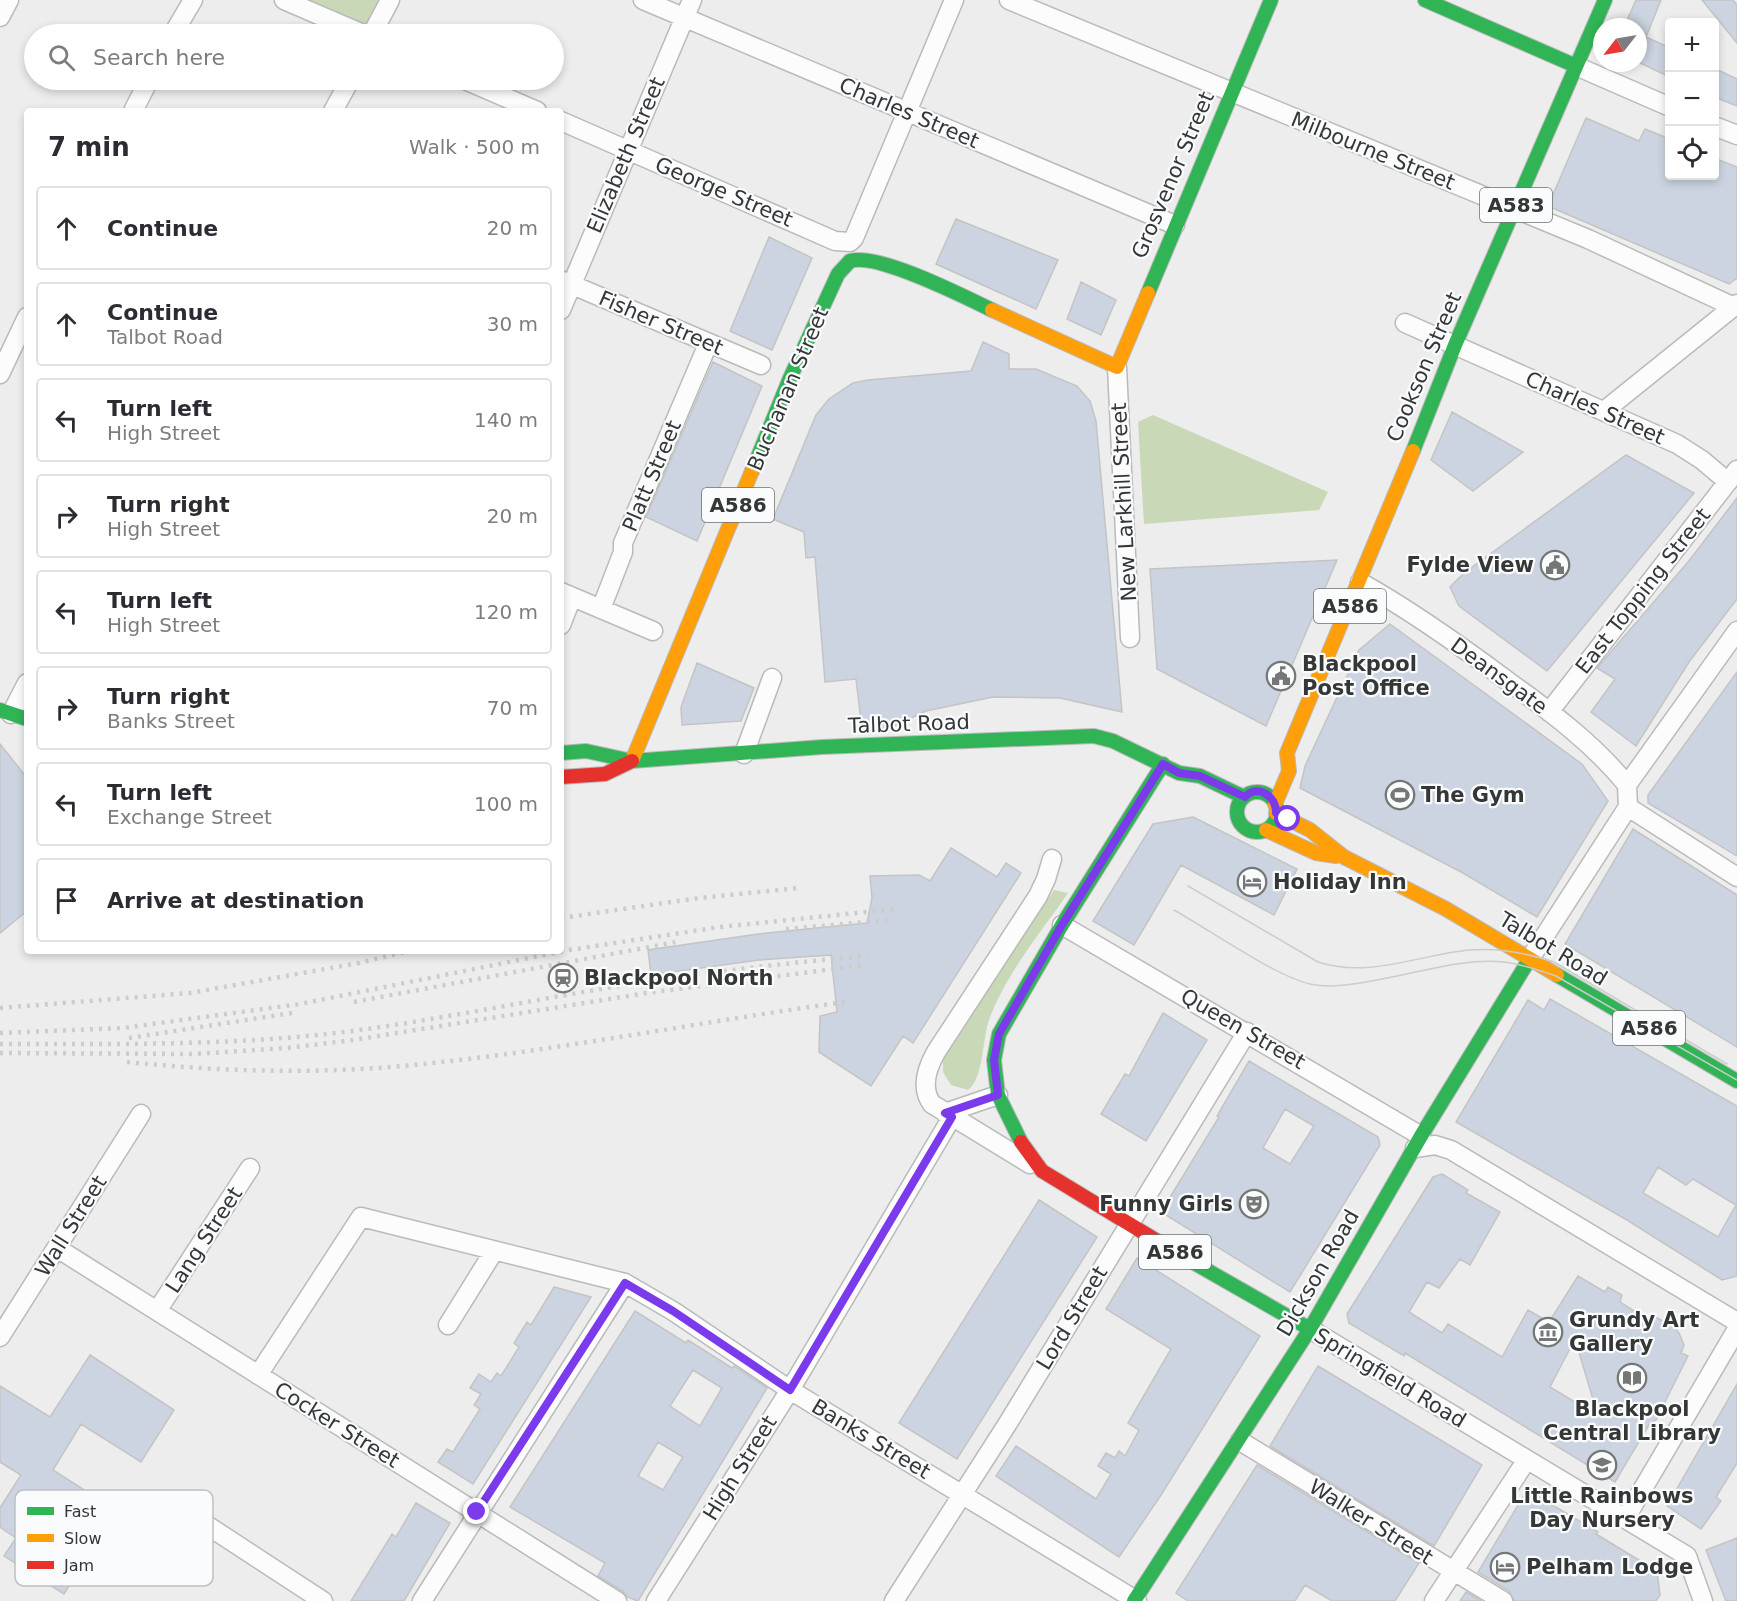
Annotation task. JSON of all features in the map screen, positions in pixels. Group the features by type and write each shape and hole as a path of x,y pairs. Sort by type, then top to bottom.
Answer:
{"main road":[{"name":"Grosvenor Street","path":"1117,367 1230,93 1271,0"},
{"path":"1425,0 1576,66"},
{"name":"Cookson Street","path":"1276,808 1289,771 1287,753 1360,582 1455,345 1605,0"},
{"path":"862,260 926,279 1117,367"},
{"name":"Buchanan Street","path":"632,761 790,378 838,274 847,262 862,260"},
{"name":"Talbot Road","path":"564,753 586,751 632,761 822,747 1094,736 1163,764 1179,773 1195,792"},
{"path":"1127,748 1142,795"},
{"path":"1271,762 1287,753"},
{"name":"Talbot Road","path":"564,777 605,774 632,761"},
{"name":"A586","path":"1042,1171 1017,1137 998,1095 994,1060 996,1042 1062,925 1163,764"},
{"name":"Talbot Road","path":"1179,773 1200,776 1251,794"},
{"path":"1221,807 1238,816 1264,777"},
{"name":"A586","path":"1238,816 1248,830 1255,832 1266,830 1276,808 1268,795 1251,794"},
{"name":"Talbot Road","path":"1276,808 1310,830 1344,857 1446,909 1737,1081"},
{"name":"Talbot Road","path":"1266,830 1316,853 1344,857"},
{"name":"Dickson Road","path":"1135,1600 1240,1441 1310,1329 1418,1142 1529,960"},
{"name":"Springfield Road","path":"1042,1171 1129,1225 1310,1329"}],"street":[{"path":"0,17 9,0"},
{"path":"179,24 193,0"},
{"path":"284,0 340,24"},
{"path":"377,24 390,0"},
{"name":"Charles Street","path":"643,0 1175,225"},
{"name":"Elizabeth Street","path":"566,282 628,151 692,0"},
{"path":"862,260 854,238 954,0"},
{"name":"Milbourne Street","path":"1009,0 1514,209 1736,305"},
{"path":"1576,66 1665,104"},
{"path":"135,108 144,90"},
{"path":"335,108 345,90"},
{"path":"488,90 530,108"},
{"name":"George Street","path":"564,122 835,241 850,242 854,238"},
{"path":"1719,128 1737,135"},
{"name":"Fisher Street","path":"566,282 761,365"},
{"path":"1604,411 1736,305"},
{"path":"0,374 24,323"},
{"name":"Charles Street","path":"1405,323 1677,444 1732,476"},
{"name":"Platt Street","path":"601,609 623,552 623,543 708,344"},
{"name":"New Larkhill Street","path":"1117,367 1130,638"},
{"name":"East Topping Street","path":"1549,712 1732,476"},
{"name":"Deansgate","path":"1360,582 1466,650 1549,712 1614,768 1627,785"},
{"path":"564,610 567,595 653,632"},
{"path":"1529,960 1628,807 1627,785 1737,631"},
{"path":"744,754 772,678"},
{"path":"13,714 24,690"},
{"path":"1628,807 1737,877"},
{"name":"Springfield Road","path":"1042,1171 949,1115 930,1101 926,1082 928,1066 1038,896 1052,859"},
{"name":"Queen Street","path":"1062,925 1247,1032 1418,1142"},
{"name":"Lord Street","path":"894,1601 1247,1032"},
{"path":"949,1115 998,1095"},
{"name":"Wall Street","path":"0,1337 141,1114"},
{"name":"High Street","path":"656,1601 790,1390 949,1115"},
{"path":"1418,1142 1451,1150 1737,1322"},
{"name":"Lang Street","path":"158,1311 250,1168"},
{"name":"Banks Street","path":"258,1375 361,1217 625,1283 673,1311 790,1390 963,1493 1135,1600"},
{"name":"Cocker Street","path":"57,1248 617,1601"},
{"path":"448,1325 494,1251"},
{"path":"422,1601 625,1283"},
{"name":"Springfield Road","path":"1310,1329 1687,1556 1698,1600"},
{"path":"1625,1520 1737,1329"},
{"name":"Walker Street","path":"1240,1441 1503,1601"},
{"path":"1434,1601 1527,1461"},
{"path":"213,1530 323,1601"}],"green space":[{"path":"302,0 381,0 369,24 356,24"},
{"path":"1153,415 1328,492 1319,510 1144,524 1138,422"},
{"path":"1054,890 1068,893 1025,954 996,1003 989,1020 977,1077 968,1090 951,1085 943,1072 943,1055"}],"building":[{"path":"1636,0 1661,0 1647,35 1647,18 1628,18"},
{"path":"1702,0 1733,0 1737,5 1737,43 1719,18"},
{"path":"1647,37 1665,46 1665,75 1647,66"},
{"path":"1719,70 1737,79 1737,106 1719,99"},
{"path":"1586,118 1639,141 1645,129 1665,137 1665,180 1719,180 1719,160 1737,167 1737,278 1729,284 1548,206"},
{"path":"956,219 1058,260 1036,309 936,264"},
{"path":"769,237 812,258 772,350 730,331"},
{"path":"1081,282 1116,300 1101,335 1067,319"},
{"path":"983,342 1009,354 1009,369 1036,369 1077,386 1090,401 1096,421 1122,712 1060,698 993,697 926,711 888,729 862,729 856,679 825,682 815,557 806,558 804,532 773,519 816,415 829,399 853,383 868,380 971,371"},
{"path":"713,362 762,386 697,541 646,517"},
{"path":"1452,412 1523,452 1473,491 1431,460"},
{"name":"Fylde View","path":"1626,455 1694,493 1547,671 1459,606 1450,587 1464,573"},
{"path":"1737,498 1737,599 1689,662 1636,746 1591,712 1615,679 1597,668 1688,562"},
{"path":"1337,560 1266,726 1157,669 1150,569"},
{"path":"1390,624 1582,764 1608,801 1537,917 1463,873 1300,788 1305,766 1359,650"},
{"path":"697,663 754,688 741,721 682,725 681,707"},
{"path":"1737,672 1737,856 1648,803 1648,795"},
{"path":"0,744 24,774 24,913 0,933"},
{"name":"Holiday Inn","path":"1193,817 1297,869 1274,915 1181,865 1134,945 1093,921 1153,824"},
{"path":"1633,829 1737,895 1737,1047 1565,944"},
{"path":"951,848 997,877 1006,863 1021,873 913,1043 903,1036 871,1086 819,1052 820,1016 837,1012 831,955 759,960 651,975 648,950 758,934 867,923 872,898 870,876 919,875 930,881"},
{"path":"1550,999 1737,1106 1737,1276 1722,1280 1627,1220 1456,1122 1528,1000 1544,1010","holes":["1658,1167 1686,1185 1693,1179 1736,1205 1718,1237 1643,1193"]},
{"path":"1163,1013 1207,1040 1146,1141 1101,1114 1125,1074 1129,1076"},
{"name":"Funny Girls","path":"1249,1061 1378,1137 1380,1145 1290,1292 1161,1212 1219,1117 1217,1116","holes":["1285,1109 1314,1126 1290,1164 1263,1148"]},
{"path":"1442,1174 1468,1190 1466,1193 1500,1212 1470,1265 1460,1259 1439,1288 1427,1282 1409,1312 1442,1333 1448,1324 1502,1357 1528,1310 1549,1322 1578,1276 1605,1292 1608,1287 1622,1295 1620,1302 1651,1322 1654,1316 1674,1327 1679,1333 1684,1345 1681,1353 1688,1356 1656,1420 1650,1423 1615,1482 1405,1353 1404,1356 1349,1323 1347,1314 1433,1177","holes":["1575,1339 1598,1416 1550,1387"]},
{"path":"1039,1200 1097,1237 957,1459 899,1423"},
{"path":"1137,1258 1260,1336 1161,1495 1119,1557 996,1476 1016,1446 1096,1499 1111,1474 1098,1466 1106,1453 1115,1458 1119,1451 1125,1456 1139,1430 1128,1423 1171,1349 1106,1309"},
{"path":"554,1287 591,1297 473,1484 438,1462 447,1449 453,1452 480,1409 474,1405 481,1394 470,1388 479,1374 491,1382 497,1373 501,1376 519,1347 514,1343 527,1322 531,1325"},
{"path":"635,1311 686,1343 688,1340 732,1368 734,1366 767,1388 638,1601 627,1597 623,1591 598,1576 605,1563 510,1507","holes":["693,1370 722,1388 700,1426 670,1406","658,1442 683,1457 663,1490 638,1476"]},
{"path":"90,1355 174,1410 141,1462 81,1424 53,1470 84,1490 15,1490 15,1537 0,1527 0,1508 21,1475 0,1462 0,1386 50,1417"},
{"path":"1318,1366 1482,1465 1434,1546 1270,1446"},
{"path":"1737,1384 1737,1463 1716,1497 1721,1501 1701,1529 1667,1506"},
{"path":"1257,1465 1419,1563 1395,1601 1332,1601 1305,1585 1295,1601 1188,1601 1176,1593"},
{"path":"1527,1490 1598,1532 1596,1534 1657,1571 1660,1595 1656,1601 1514,1601 1509,1591 1478,1572"},
{"path":"416,1503 450,1523 404,1601 351,1601 392,1534 396,1537"},
{"path":"1737,1538 1737,1601 1726,1601 1706,1550"},
{"path":"15,1540 15,1563 4,1556"},
{"path":"51,1586 69,1586 64,1594"},
{"path":"1466,1592 1481,1601 1460,1601"}],"tram line":[{"path":"1188,886 1318,962 1335,966 1369,967 1480,949 1517,952 1554,962 1727,1064"},
{"path":"1174,910 1279,972 1310,984 1328,986 1355,984 1474,962 1517,964 1556,976 1737,1080"}],"railway":[{"path":"564,918 699,898 799,888"},
{"path":"564,951 720,927 895,909"},
{"path":"786,929 890,920"},
{"path":"354,1002 676,942"},
{"path":"0,1008 190,993 359,963 396,954"},
{"path":"0,1033 123,1028 300,1004 549,954"},
{"path":"0,1044 172,1043 301,1037 421,1021 679,977 868,956"},
{"path":"0,1053 194,1054 287,1048 353,1040 647,993 865,965"},
{"path":"127,1062 193,1068 259,1070 391,1067 562,1046 846,1002"},
{"path":"129,1038 292,1013"}],"traffic: fast":[{"path":"1148,293 1271,0"},
{"path":"1425,0 1576,66"},
{"path":"1413,451 1455,345 1605,0"},
{"path":"752,471 790,378 838,274 850,261 863,260 900,269 992,310"},
{"path":"0,710 24,718"},
{"path":"564,753 586,751 632,761 822,747 1094,736 1113,741 1179,773 1200,776 1244,797"},
{"path":"1021,1142 998,1095 994,1060 999,1034 1062,925 1163,764"},
{"path":"1257,792 1271,798 1277,812 1271,826 1257,832 1243,826 1237,812 1243,798 1257,792"},
{"path":"1182,1256 1310,1329 1421,1136 1529,960"},
{"path":"1557,975 1737,1081"},
{"path":"1134,1601 1310,1329"}],"traffic: slow":[{"path":"992,310 1117,367 1148,293"},
{"path":"1275,804 1289,771 1287,753 1413,451"},
{"path":"632,761 752,471"},
{"path":"1276,813 1310,830 1344,857 1446,909 1557,975"},
{"path":"1266,830 1316,853 1336,856"}],"traffic: jam":[{"path":"564,777 605,774 632,761"},
{"path":"1021,1142 1042,1171 1182,1256"}],"place":[{"name":"Fylde View","path":"1555,565"},
{"name":"Blackpool Post Office","path":"1281,676"},
{"name":"The Gym","path":"1400,795"},
{"name":"Holiday Inn","path":"1252,882"},
{"name":"Blackpool North","path":"563,978"},
{"name":"Funny Girls","path":"1254,1204"},
{"name":"Grundy Art Gallery","path":"1548,1332"},
{"name":"Blackpool Central Library","path":"1632,1378"},
{"name":"Little Rainbows Day Nursery","path":"1602,1465"},
{"name":"Pelham Lodge","path":"1505,1567"}],"route":[{"path":"477,1512 625,1283 673,1311 790,1390 952,1117 945,1113 998,1095 994,1060 999,1034 1134,806 1163,764 1179,773 1200,776 1245,797 1248,793 1256,791 1266,793 1275,804 1276,813 1288,819"}]}
